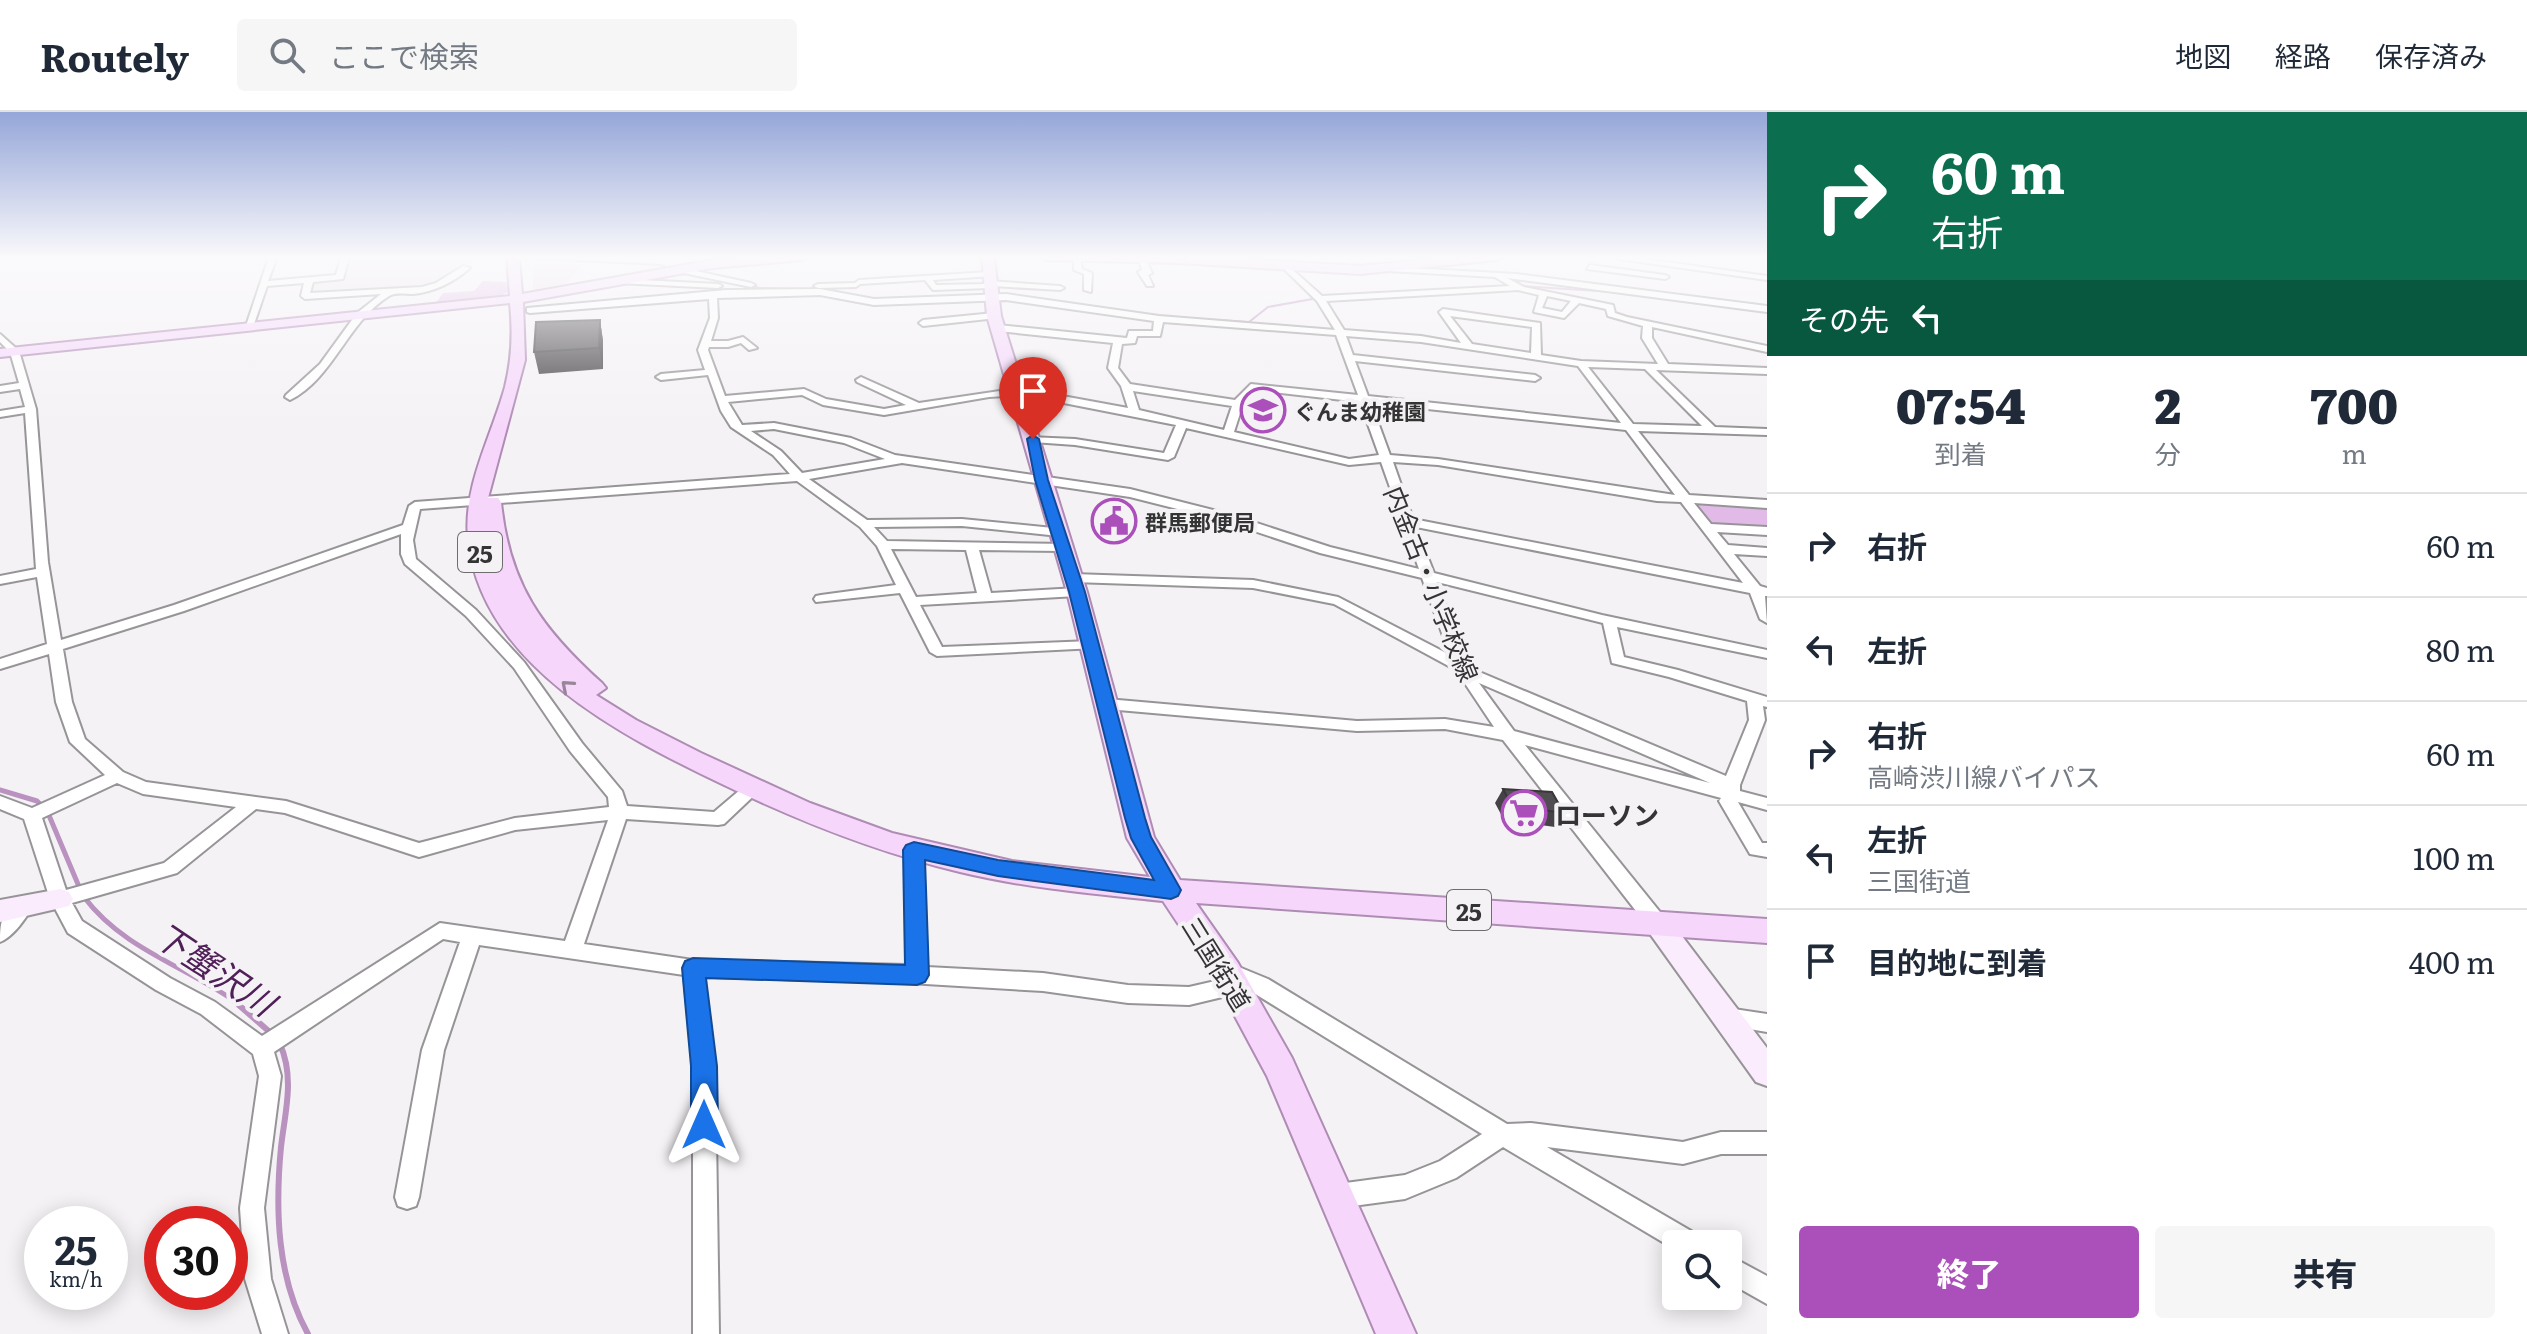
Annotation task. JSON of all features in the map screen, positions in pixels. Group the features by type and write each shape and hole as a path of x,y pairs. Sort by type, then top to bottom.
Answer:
{"main road":[{"path":"7,352 372,314"},
{"name":"25","path":"524,314 518,361 481,479 484,501 478,542 490,584 513,624 554,675 594,707 682,754 812,814 914,850 998,868 1171,890 1767,931"},
{"name":"三国街道","path":"995,314 1075,585 1141,838 1171,890 1231,979 1280,1069 1396,1334"}],"street":[{"path":"248,327 253,314"},
{"path":"714,314 704,344 704,356 726,411 735,425 744,428 777,453 799,477 864,524 883,545 937,652 1091,645"},
{"path":"1068,314 1069,336"},
{"path":"1124,314 1468,345 1581,364 1767,371"},
{"name":"内金古・小学校線","path":"1329,314 1339,331 1366,399 1383,458 1463,669 1508,735 1657,923 1767,1072"},
{"path":"1445,314 1468,345"},
{"path":"1458,314 1537,325 1536,357"},
{"path":"1611,314 1767,349"},
{"path":"1660,326 1672,314"},
{"path":"290,397 323,366 360,315"},
{"path":"923,323 996,322 1069,336 1132,341 1132,333 1157,334 1159,319"},
{"path":"1648,323 1647,338 1665,368"},
{"path":"0,337 25,385 31,409 43,572 64,702 78,742 117,776 143,788 286,807 419,850 515,824 619,812 718,819 753,788"},
{"path":"704,344 728,344 743,340 752,348"},
{"path":"1118,341 1113,368 1127,387 1135,413"},
{"path":"1349,357 1535,378"},
{"path":"1581,364 1683,500 1762,592 1767,619"},
{"path":"1648,367 1712,430"},
{"path":"661,377 710,372"},
{"path":"861,380 919,407"},
{"path":"0,389 25,385"},
{"path":"1127,387 1238,404"},
{"path":"1228,435 1238,404 1251,387 1628,427 1767,432"},
{"path":"723,399 804,392 823,402 873,412 1019,392 1135,413 1349,462 1383,458 1438,462 1683,500 1767,504"},
{"path":"0,414 31,409"},
{"path":"1033,439 1168,457 1182,424"},
{"path":"744,428 774,426 847,440 900,459 1086,484 1198,510 1325,550 1427,576 1767,654"},
{"path":"572,949 619,812 616,795 576,747 519,665 471,613 410,561 406,550 407,528 415,506 799,477 900,459"},
{"path":"1407,521 1762,592"},
{"path":"864,524 989,525 1061,540"},
{"path":"0,664 179,608 407,528"},
{"path":"1706,528 1767,531"},
{"path":"883,545 972,548 1061,540"},
{"path":"972,548 985,596"},
{"path":"1723,549 1767,552"},
{"path":"0,580 43,572"},
{"path":"821,599 908,595 985,596 1075,585 1253,584 1338,601 1463,669 1767,804"},
{"path":"1609,620 1617,660 1761,700 1757,720 1728,801 1756,849 1767,850"},
{"path":"1107,704 1357,726 1445,724 1508,735 1732,789"},
{"path":"0,802 32,815 117,776"},
{"path":"0,934 12,908 60,899 170,868 255,801"},
{"path":"32,815 60,899 75,927 163,984 208,1008 262,1048 270,1076 252,1208 258,1279 275,1334"},
{"path":"914,850 917,975"},
{"path":"262,1048 440,931 693,968 1043,982 1128,994 1189,996 1231,979 1274,992 1501,1135 1665,1230"},
{"path":"407,1197 433,1050 472,936"},
{"path":"693,968 704,1066 706,1334"},
{"path":"1725,1017 1767,1023"},
{"path":"1338,1196 1405,1187 1448,1170 1501,1135 1531,1134 1683,1153 1721,1143 1767,1143"},
{"path":"1742,1276 1767,1291"}],"shaded area":[{"path":"1693,504 1767,507 1767,528 1707,525"}],"building":[{"path":"600,320 599,348 534,352 536,322"},
{"path":"1503,789 1552,792 1564,813 1512,806"}],"waterway":[{"path":"1187,318 1249,322 1259,314"},
{"name":"下蟹沢川","path":"0,790 37,801 42,806"},
{"name":"下蟹沢川","path":"48,813 80,889"},
{"name":"下蟹沢川","path":"84,897 100,915 136,944 233,1000"},
{"name":"下蟹沢川","path":"233,1000 272,1034"},
{"name":"下蟹沢川","path":"280,1044 288,1082 279,1171 281,1243 290,1290 308,1334"}],"place":[{"name":"ぐんま幼稚園","path":"1263,410"},
{"name":"群馬郵便局","path":"1114,521"},
{"name":"ローソン","path":"1524,813"}],"route":[{"path":"704,1125 704,1066 693,968 917,975 914,850 998,868 1171,890 1141,838 1077,592 1042,480 1033,439"}]}
